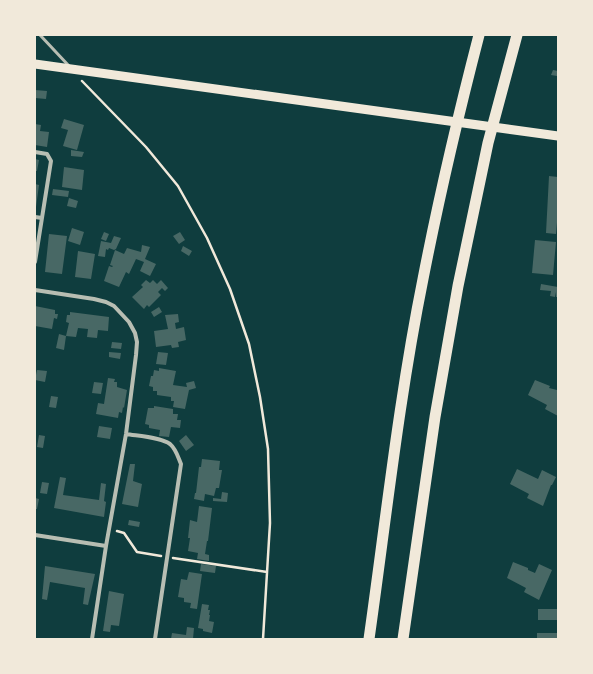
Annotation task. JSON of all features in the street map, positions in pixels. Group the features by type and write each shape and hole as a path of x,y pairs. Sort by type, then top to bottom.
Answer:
{"highway":[{"path":"369,639 402,402 423,280 453,137 479,35"},
{"path":"403,639 439,394 458,286 488,143 517,35"}],"main road":[{"path":"35,64 558,136"}],"street":[{"path":"35,152 47,154 51,161 35,262"},
{"path":"35,217 42,218"},
{"path":"35,290 94,299 114,306 129,322 135,333 137,342 126,434 108,530 92,639"},
{"path":"126,434 162,440 171,445 181,464 155,639"},
{"path":"35,535 106,546"}],"lane":[{"path":"40,35 70,68"}],"path":[{"path":"70,68 146,147 178,186 208,238 230,289 249,344 260,397 268,449 270,523 263,639"},
{"path":"108,530 124,533 137,552 267,572"}],"building":[{"path":"553,70 558,71 557,76 551,75"},
{"path":"35,90 47,91 46,99 35,98"},
{"path":"64,119 84,125 77,150 63,146 68,130 61,128"},
{"path":"35,124 41,125 40,131 49,132 47,147 35,145"},
{"path":"71,150 84,152 82,157 71,156"},
{"path":"35,159 39,160 37,171 35,171"},
{"path":"64,167 84,170 82,190 62,187"},
{"path":"549,176 558,177 556,234 546,233"},
{"path":"35,184 39,185 36,207 35,207"},
{"path":"53,189 69,191 68,197 52,195"},
{"path":"69,198 78,201 76,208 67,206"},
{"path":"72,228 84,232 80,245 68,241"},
{"path":"104,232 109,234 106,241 101,239"},
{"path":"180,232 185,240 179,244 173,236"},
{"path":"49,234 67,236 62,274 45,272"},
{"path":"114,236 121,238 116,249 106,249 105,257 98,256 101,241 111,243"},
{"path":"535,240 556,242 553,275 532,273"},
{"path":"142,245 150,247 145,259 156,264 150,276 140,271 144,262 136,259 129,274 126,272 119,287 104,281 109,266 113,266 110,265 115,250 124,254 127,248 141,252"},
{"path":"183,246 192,251 189,256 181,251"},
{"path":"78,251 95,254 91,279 75,277"},
{"path":"146,280 150,283 153,280 157,284 161,280 168,288 165,291 162,288 158,292 161,295 149,307 147,305 144,309 132,297 143,287 141,285"},
{"path":"541,284 558,287 558,297 556,297 556,292 555,297 550,296 551,291 540,290"},
{"path":"35,306 55,310 55,314 58,314 57,319 54,318 52,329 35,326"},
{"path":"159,307 162,312 154,317 151,312"},
{"path":"70,312 109,317 108,331 98,330 97,338 87,337 88,329 78,328 76,337 66,336 69,323 66,322 67,315 70,315"},
{"path":"178,314 179,322 175,323 176,329 184,327 186,340 178,342 179,347 172,348 171,345 156,347 154,331 168,329 165,315"},
{"path":"59,334 66,336 64,350 56,348"},
{"path":"112,342 122,343 121,349 111,348"},
{"path":"109,352 121,353 120,359 109,357"},
{"path":"158,352 168,353 166,365 156,364"},
{"path":"159,368 176,371 173,385 187,387 186,383 194,381 196,388 189,390 185,409 173,407 174,401 171,401 171,397 157,395 157,391 153,391 153,387 149,386 154,370 159,371"},
{"path":"37,370 47,371 45,382 35,380"},
{"path":"108,378 115,379 114,382 117,382 117,387 127,390 124,408 123,407 122,413 119,412 118,418 96,414 98,403 104,404"},
{"path":"535,380 550,386 549,388 557,390 558,387 558,416 545,409 547,405 528,395"},
{"path":"94,382 103,383 101,394 92,393"},
{"path":"51,396 58,397 56,408 49,407"},
{"path":"154,406 173,409 173,414 178,414 177,420 181,420 180,428 171,427 169,437 159,436 160,430 149,428 149,425 145,424 148,408 154,408"},
{"path":"99,426 112,428 110,439 97,437"},
{"path":"39,435 45,436 43,448 37,447"},
{"path":"186,435 194,445 186,451 179,441"},
{"path":"202,459 220,461 219,470 222,470 219,488 216,488 214,496 205,494 204,501 194,499 199,467 201,467"},
{"path":"130,464 135,464 133,481 142,484 138,507 122,504"},
{"path":"517,469 538,479 542,470 556,477 551,485 543,506 527,498 529,494 510,484"},
{"path":"60,477 66,478 63,495 99,500 101,483 106,484 104,517 54,508"},
{"path":"42,482 49,483 47,494 40,493"},
{"path":"222,492 228,493 227,502 213,501 213,498 221,499"},
{"path":"35,498 39,499 37,509 35,509"},
{"path":"199,506 212,508 205,554 209,555 209,561 197,559 198,553 188,551 190,520 197,522"},
{"path":"129,520 140,522 139,527 128,525"},
{"path":"513,562 528,568 528,570 535,573 539,564 552,570 539,600 524,592 526,588 507,578"},
{"path":"201,564 216,566 215,573 200,571"},
{"path":"45,566 95,574 88,605 83,604 85,588 50,582 47,600 42,599"},
{"path":"189,572 202,574 197,609 190,608 191,603 184,602 184,598 178,597 181,579 187,580"},
{"path":"109,591 124,594 119,626 111,625 110,632 103,631"},
{"path":"202,604 209,605 209,621 214,622 212,633 198,628"},
{"path":"538,609 558,609 558,620 538,620"},
{"path":"187,627 194,628 193,639 171,639 172,633 186,635"},
{"path":"537,633 558,633 558,639 537,639"}]}
